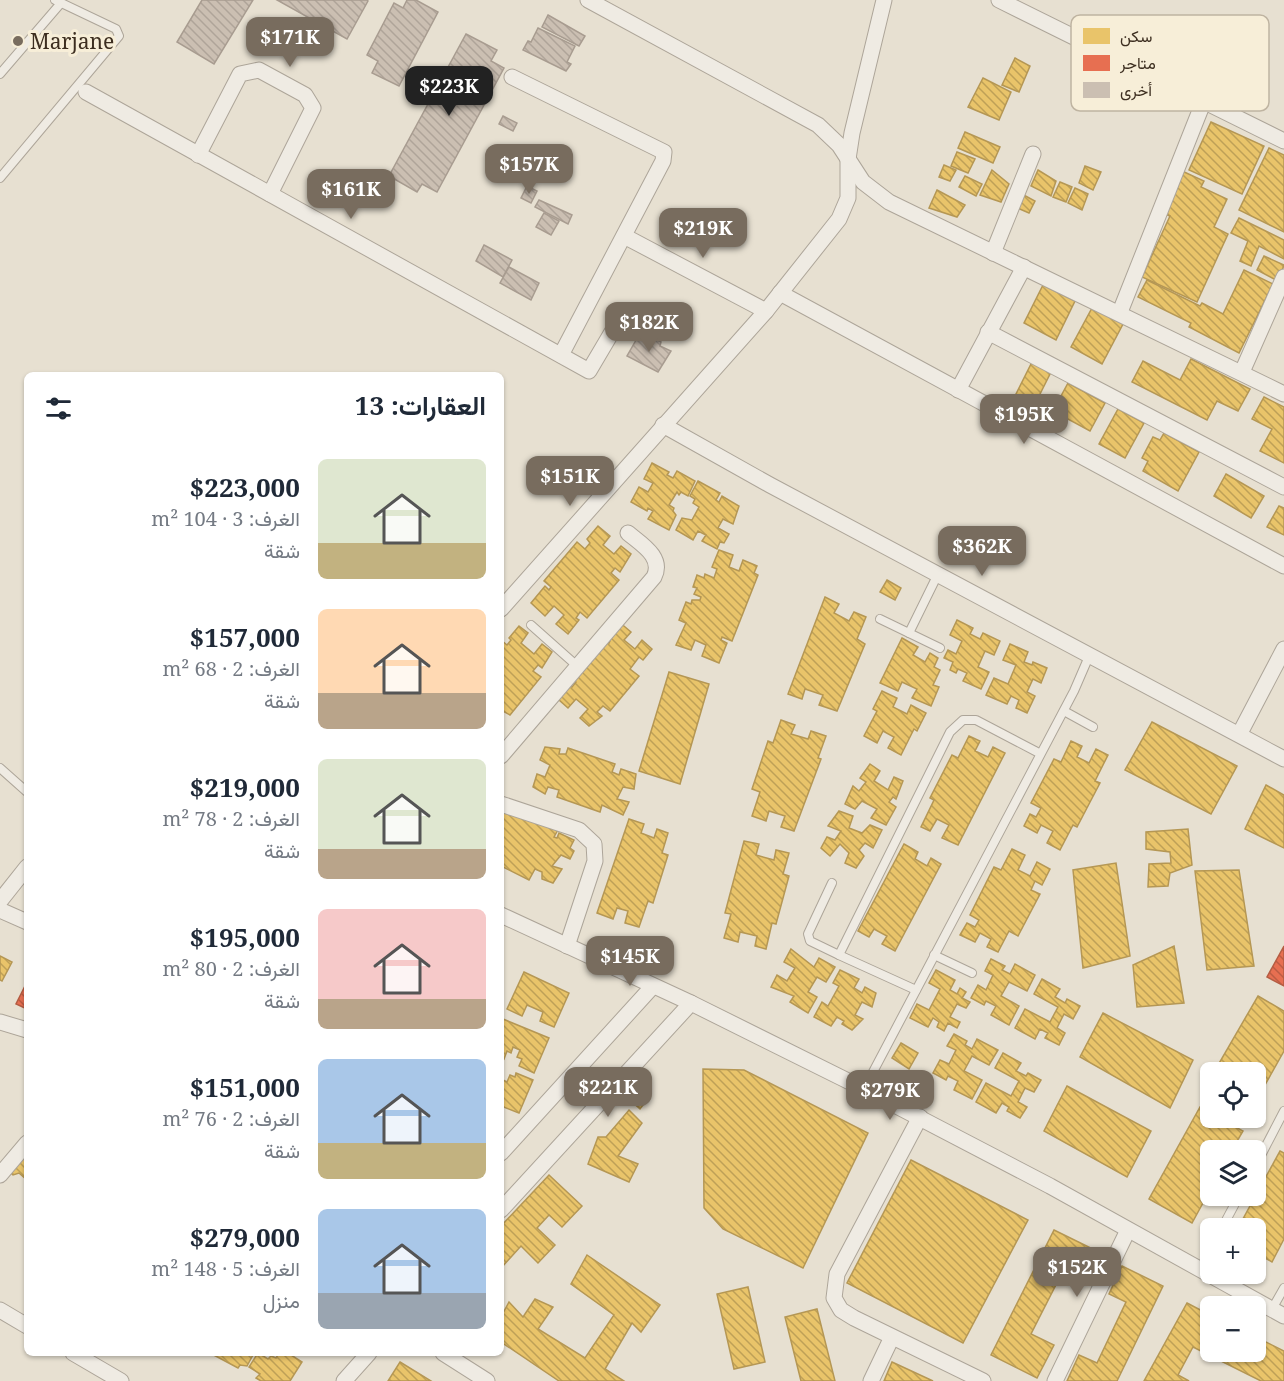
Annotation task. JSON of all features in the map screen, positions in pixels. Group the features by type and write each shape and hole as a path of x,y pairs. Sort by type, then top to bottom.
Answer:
{"street":[{"path":"588,0 818,125 839,145 863,182 889,202 1120,312 1284,394"},
{"path":"504,606 766,311 839,219 848,198 848,159 884,0"},
{"path":"999,0 1071,36"},
{"path":"198,155 240,74 259,70 305,95 313,108 270,194"},
{"path":"512,77 664,152 663,161 561,355"},
{"path":"86,92 589,371 612,333"},
{"path":"1120,312 1200,111"},
{"path":"1220,111 1284,141"},
{"path":"993,253 1033,154"},
{"path":"624,236 766,311"},
{"path":"958,390 1024,267"},
{"path":"1242,372 1284,277"},
{"path":"780,293 1284,566"},
{"path":"988,332 1284,487"},
{"path":"663,425 770,485 939,573 1284,759"},
{"path":"504,752 656,573 655,558 628,533"},
{"path":"1239,733 1284,649"},
{"path":"504,805 579,830 594,844 595,861 567,946"},
{"path":"0,901 24,871"},
{"path":"0,910 24,921"},
{"path":"504,916 691,1003 920,1117 1200,1270"},
{"path":"504,1146 653,986"},
{"path":"504,1207 691,1003"},
{"path":"0,1022 24,1029"},
{"path":"920,1117 837,1274 833,1291 834,1298 841,1310 983,1381"},
{"path":"0,1174 24,1146"},
{"path":"1055,1381 1128,1230"},
{"path":"1225,1284 1278,1313"},
{"path":"0,1310 24,1324"},
{"path":"871,1381 892,1337"},
{"path":"78,1356 121,1381"},
{"path":"344,1381 366,1356"},
{"path":"448,1356 487,1381"}],"lane":[{"path":"0,74 58,1 116,29 119,36 0,178"},
{"path":"909,633 939,573"},
{"path":"880,619 940,648"},
{"path":"531,625 576,665"},
{"path":"864,1089 891,1042 1039,753 1064,711 1090,654"},
{"path":"1064,711 1093,727"},
{"path":"839,955 957,724 968,718 976,720 1039,753"},
{"path":"0,768 24,789"},
{"path":"832,883 808,934 810,940 916,990"},
{"path":"934,955 972,974"},
{"path":"1266,1146 1284,1111"},
{"path":"1278,1313 1284,1288"}],"building: سكن":[{"path":"1015,58 1030,66 1019,92 1002,85"},
{"path":"983,78 1011,92 999,120 968,107"},
{"path":"1211,122 1264,146 1242,194 1189,170"},
{"path":"965,132 1000,147 993,163 958,148"},
{"path":"1269,148 1284,155 1284,232 1239,210"},
{"path":"957,152 975,159 968,173 951,166"},
{"path":"944,165 956,170 950,181 939,177"},
{"path":"1085,166 1101,172 1093,190 1079,183"},
{"path":"992,170 1009,184 1001,202 980,195"},
{"path":"1038,170 1056,181 1051,196 1031,186"},
{"path":"1182,171 1204,181 1201,187 1227,199 1214,227 1228,234 1197,302 1142,277 1170,216 1162,213"},
{"path":"965,176 982,184 976,196 959,187"},
{"path":"1060,182 1072,187 1066,202 1053,197"},
{"path":"1075,188 1088,194 1082,210 1068,203"},
{"path":"937,190 965,205 957,217 929,208"},
{"path":"1020,193 1035,201 1029,213 1015,207"},
{"path":"1239,218 1284,240 1284,259 1259,246 1251,266 1240,261 1248,241 1231,233"},
{"path":"1264,256 1284,265 1278,281 1257,270"},
{"path":"1244,270 1273,284 1239,353 1189,327 1191,323 1138,297 1147,280 1200,306 1202,303 1223,314"},
{"path":"1043,285 1075,301 1056,340 1024,323"},
{"path":"1092,308 1123,324 1102,364 1071,347"},
{"path":"1191,359 1250,389 1238,411 1217,401 1207,420 1132,382 1143,361 1180,380"},
{"path":"1032,362 1051,372 1032,410 1013,400"},
{"path":"1068,383 1105,403 1090,431 1053,411"},
{"path":"1264,397 1284,407 1284,463 1260,451 1272,429 1252,419"},
{"path":"1118,409 1144,423 1125,458 1099,444"},
{"path":"1164,433 1199,452 1178,491 1143,471 1148,461 1142,458 1153,437 1160,440"},
{"path":"652,463 669,472 667,475 673,478 677,471 695,481 688,496 681,492 679,495 677,492 669,505 674,508 676,515 669,530 648,519 653,511 648,508 647,511 631,502 639,487 648,492 653,483 644,479"},
{"path":"1226,474 1264,496 1251,518 1214,496"},
{"path":"698,481 720,493 716,500 719,502 722,496 739,506 733,524 723,519 718,528 729,534 724,543 720,542 717,549 702,541 706,535 698,531 693,540 676,530 682,518 692,520 699,507 693,503 695,499 690,496"},
{"path":"1279,506 1284,508 1284,535 1267,527"},
{"path":"598,526 610,536 603,545 614,554 621,546 631,554 620,572 615,568 611,573 619,580 587,618 580,612 576,618 579,620 568,634 556,624 564,615 554,606 545,616 531,603 545,586 549,590 551,587 544,581 577,542 585,549 590,543 587,539"},
{"path":"719,550 733,555 729,567 739,571 743,560 757,566 754,573 758,575 732,641 722,637 721,640 727,643 719,663 702,656 706,645 695,640 691,650 676,645 686,623 679,620 686,602 691,604 692,600 700,600 701,597 694,594 697,588 693,587 697,575 704,578 705,574 714,578 717,569 712,567"},
{"path":"887,580 901,588 895,600 880,592"},
{"path":"825,597 839,604 834,613 849,621 854,612 866,617 857,639 865,644 837,711 819,705 823,695 805,689 802,699 788,694"},
{"path":"957,620 973,628 970,634 980,639 983,633 1000,641 994,655 985,651 978,667 989,672 981,689 963,681 967,673 958,669 956,673 950,670 953,662 944,658 948,650 956,654 962,641 950,635"},
{"path":"618,621 631,632 624,640 635,649 642,640 652,649 643,660 639,657 630,669 639,676 610,711 603,706 597,712 602,716 589,726 580,718 588,709 576,699 568,708 558,699 567,683 572,687 576,682 569,676 602,637 609,643 610,641 605,636"},
{"path":"519,626 528,633 521,643 534,654 542,644 552,652 542,668 538,665 533,671 541,677 510,715 504,712 504,642 507,645 511,640 509,638"},
{"path":"902,638 918,647 913,655 925,662 930,653 938,658 934,667 940,670 933,685 939,687 931,706 912,698 917,689 902,682 898,691 880,683"},
{"path":"1010,644 1028,652 1024,662 1032,665 1033,662 1047,668 1041,683 1033,679 1027,692 1035,696 1027,713 1016,708 1019,700 1011,696 1007,704 986,695 994,678 1008,684 1016,665 1003,660"},
{"path":"669,672 709,684 680,784 639,771"},
{"path":"882,691 897,698 893,707 907,714 911,705 926,713 917,731 914,729 901,755 888,748 894,737 883,731 877,743 864,736 877,711 873,709"},
{"path":"781,720 795,725 791,734 808,739 811,731 826,736 818,758 821,759 794,831 781,827 785,816 769,811 766,821 752,816 760,792 752,789 768,741 773,743"},
{"path":"1152,722 1237,766 1211,814 1125,770"},
{"path":"969,736 980,741 975,751 988,757 993,747 1005,753 958,845 942,838 949,825 937,819 930,831 921,827 934,800 930,798 952,755 958,758"},
{"path":"1071,741 1082,746 1077,757 1089,763 1096,749 1108,755 1095,781 1100,783 1077,827 1073,825 1060,850 1047,843 1053,831 1041,825 1037,833 1024,826 1030,814 1036,817 1041,808 1031,803 1054,759 1061,762"},
{"path":"545,747 560,749 559,754 566,754 568,748 615,764 612,772 619,775 621,769 636,774 634,789 623,787 617,799 629,802 623,815 602,805 600,812 557,797 559,790 548,787 545,794 533,787 537,774 545,777 550,765 540,760"},
{"path":"870,764 880,771 874,781 888,790 894,777 903,781 896,799 893,797 889,802 896,807 886,825 871,818 877,809 862,801 855,809 845,804 853,786 859,791 866,782 860,778"},
{"path":"1266,785 1284,795 1284,848 1245,829"},
{"path":"504,810 559,828 554,837 557,838 559,833 574,840 570,848 574,851 570,859 561,855 552,866 562,869 553,883 542,879 542,872 535,869 529,880 504,868"},
{"path":"839,811 853,816 849,828 862,833 870,825 882,830 873,848 865,843 859,850 864,856 856,868 845,863 849,853 840,844 830,856 821,848 827,837 835,840 841,831 828,826"},
{"path":"629,819 644,824 641,833 654,838 657,829 668,833 662,853 668,855 653,903 648,901 639,927 625,923 628,911 617,908 613,919 597,913"},
{"path":"1188,829 1192,865 1170,873 1168,886 1148,887 1149,864 1171,863 1170,852 1146,849 1146,832"},
{"path":"744,841 759,844 756,855 774,860 776,850 789,853 783,874 789,876 776,924 772,923 766,949 755,946 757,936 740,932 738,942 724,938 731,914 725,913"},
{"path":"904,844 918,852 915,859 927,866 931,858 941,864 895,951 882,944 887,936 874,929 869,937 858,931"},
{"path":"1012,849 1025,855 1018,870 1030,876 1037,862 1050,869 1042,885 1035,881 1031,890 1040,894 1018,936 1009,931 998,952 987,947 991,939 980,933 975,942 960,935 967,923 975,927 979,920 970,915 994,867 1001,870"},
{"path":"1116,863 1130,956 1083,968 1073,870"},
{"path":"1239,870 1254,966 1207,970 1195,871"},
{"path":"1174,946 1184,1003 1137,1007 1133,965"},
{"path":"791,949 814,967 819,958 835,967 826,982 817,977 808,992 817,997 808,1013 790,1002 794,996 771,987 777,975 787,981 795,968 784,962"},
{"path":"0,956 12,962 2,981 0,980"},
{"path":"991,959 1005,966 1002,970 1010,974 1015,964 1035,975 1027,991 1009,982 1001,996 1019,1006 1009,1025 991,1015 996,1006 986,1001 984,1005 971,998 978,985 986,990 993,975 985,971"},
{"path":"840,970 859,979 854,988 862,993 865,987 876,993 872,1007 862,1002 855,1015 863,1019 852,1030 842,1024 844,1021 837,1017 831,1026 814,1017 822,1002 828,1006 839,986 833,983"},
{"path":"936,970 955,980 950,990 957,994 960,988 966,992 962,998 970,1002 966,1008 957,1004 950,1017 960,1022 957,1028 948,1023 944,1031 937,1027 939,1022 933,1018 928,1027 910,1018 917,1004 929,1010 940,989 929,983"},
{"path":"524,972 569,993 554,1027 540,1021 543,1012 527,1005 522,1016 507,1009"},
{"path":"1042,979 1060,989 1055,997 1065,1003 1067,999 1080,1006 1073,1019 1064,1014 1057,1028 1065,1033 1059,1045 1045,1038 1048,1033 1040,1029 1035,1039 1015,1028 1025,1009 1050,1022 1058,1007 1034,994"},
{"path":"1258,996 1284,1011 1284,1051 1266,1083 1266,1062 1220,1062"},
{"path":"1103,1013 1193,1060 1170,1108 1080,1057"},
{"path":"504,1019 549,1038 534,1073 519,1066 522,1059 517,1057 520,1050 513,1047 511,1053 507,1051 504,1059"},
{"path":"954,1034 967,1041 965,1045 972,1049 977,1039 998,1050 989,1065 972,1056 964,1071 982,1080 972,1099 954,1090 958,1081 948,1076 946,1080 933,1073 940,1060 949,1064 956,1050 947,1046"},
{"path":"901,1043 918,1053 909,1069 892,1058"},
{"path":"1003,1053 1021,1063 1016,1071 1026,1076 1028,1073 1041,1080 1034,1092 1025,1088 1018,1102 1027,1107 1020,1118 1007,1111 1009,1107 1002,1103 996,1113 976,1102 986,1083 1011,1096 1019,1081 995,1068"},
{"path":"703,1069 744,1070 868,1133 803,1268 723,1229 704,1208"},
{"path":"516,1073 533,1080 519,1113 504,1107 504,1080 507,1082 510,1075 515,1077"},
{"path":"1067,1086 1151,1131 1127,1177 1044,1131"},
{"path":"641,1089 650,1096 640,1109 632,1102"},
{"path":"1200,1107 1200,1128 1237,1128 1243,1131 1238,1140 1200,1140 1201,1206 1192,1223 1149,1199"},
{"path":"629,1110 642,1123 618,1156 638,1164 629,1182 588,1164 598,1137 606,1137"},
{"path":"24,1151 24,1177 19,1173 13,1175 7,1170"},
{"path":"1280,1151 1284,1153 1284,1239 1272,1262 1266,1259 1266,1218 1243,1218 1250,1206 1266,1206 1266,1177"},
{"path":"911,1160 1028,1220 963,1343 847,1283"},
{"path":"549,1175 582,1206 562,1227 549,1215 537,1228 555,1245 538,1263 521,1246 504,1265 504,1223"},
{"path":"1054,1230 1097,1251 1081,1282 1062,1273 1031,1334 1054,1345 1037,1378 991,1355"},
{"path":"587,1255 660,1305 641,1332 632,1323 605,1369 624,1381 559,1381 504,1344 504,1311 509,1302 523,1317 535,1299 553,1307 538,1329 585,1358 614,1315 571,1284"},
{"path":"1122,1266 1163,1286 1117,1381 1067,1381 1079,1355 1097,1363 1126,1302 1109,1294"},
{"path":"748,1287 765,1362 734,1369 717,1294"},
{"path":"1187,1303 1200,1310 1200,1350 1193,1347 1178,1375 1189,1381 1144,1381"},
{"path":"817,1309 835,1381 801,1381 785,1317"},
{"path":"1266,1342 1284,1351 1284,1381 1261,1381 1223,1362 1266,1362"},
{"path":"216,1356 252,1356 247,1366 240,1365 238,1368"},
{"path":"256,1356 268,1359 271,1356 276,1358 277,1356 293,1356 302,1362 290,1381 261,1381 256,1378 260,1374 249,1367"},
{"path":"400,1362 431,1381 388,1381"},
{"path":"892,1362 933,1381 884,1381"}],"building: متاجر":[{"path":"1284,946 1284,986 1267,977"},
{"path":"24,988 24,1008 16,1004"}],"building: أخرى":[{"path":"202,0 253,0 214,64 177,42"},
{"path":"277,0 367,0 368,1 347,39"},
{"path":"407,0 416,0 438,12 399,86 372,73 378,61 367,55 394,3 403,8"},
{"path":"548,15 585,36 579,46 542,27"},
{"path":"538,28 575,46 567,62 571,64 566,71 523,50 528,41 531,42"},
{"path":"466,34 497,50 491,61 504,68 437,192 422,184 417,192 389,176"},
{"path":"503,116 517,123 513,131 499,124"},
{"path":"527,186 537,191 531,203 521,198"},
{"path":"539,200 572,215 568,224 535,207"},
{"path":"544,213 559,221 551,235 536,227"},
{"path":"484,245 512,260 503,277 476,261"},
{"path":"509,267 539,283 531,300 500,283"},
{"path":"639,335 651,341 653,338 661,342 660,346 671,351 658,372 627,356"}],"place":[{"name":"Marjane","path":"18,41"}]}
